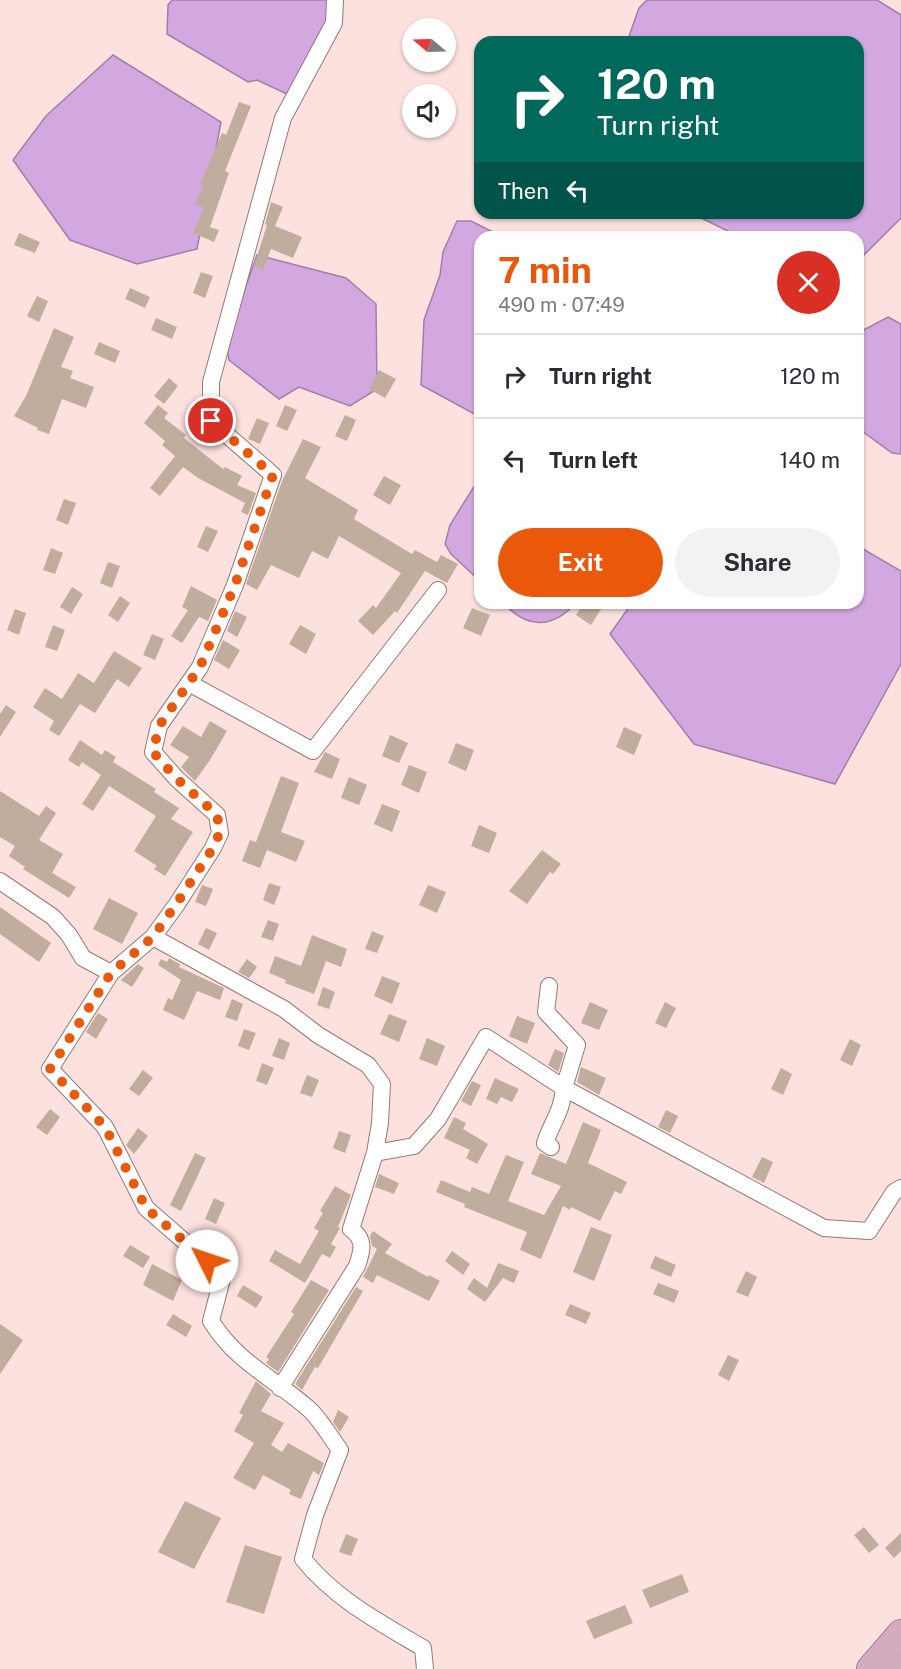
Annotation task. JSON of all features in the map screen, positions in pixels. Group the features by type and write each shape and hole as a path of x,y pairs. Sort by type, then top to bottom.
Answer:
{"main road":[{"path":"870,1669 901,1633"}],"street":[{"path":"335,0 334,23 283,118 211,382 211,421 273,475 235,585 200,667 159,726 153,752 177,779 217,815 220,832 207,857 153,937 111,973 50,1069 105,1127 146,1208 223,1275 211,1321 221,1337 280,1388 310,1410 340,1450 315,1515 303,1559 318,1578 344,1601 423,1648 425,1669"},
{"path":"189,683 313,752 438,590"},
{"path":"0,881 53,917 69,935 83,958 111,973"},
{"path":"153,937 226,979 261,996 368,1065 382,1084 380,1123 375,1153 351,1229 358,1235 363,1247 357,1266 280,1388"},
{"path":"549,986 546,1012 577,1045 564,1088 563,1105 545,1143 551,1147"},
{"path":"375,1153 414,1146 438,1119 486,1037 564,1088 824,1228 869,1231 894,1192 901,1188"}],"shaded area":[{"path":"172,0 329,0 328,17 289,95 257,80 248,82 167,34 168,5"},
{"path":"647,0 877,0 901,15 901,218 864,255 864,231 728,231 703,219 864,219 864,36 629,36 639,8"},
{"path":"113,55 221,122 197,249 137,264 70,240 13,160 46,116"},
{"path":"457,221 471,221 491,231 474,231 474,414 421,385 424,320 440,275 443,252"},
{"path":"257,255 346,278 376,304 377,389 350,406 299,387 279,399 229,360 226,343"},
{"path":"888,317 901,324 901,454 892,453 864,432 864,330"},
{"path":"474,487 474,575 451,554 445,544 450,525"},
{"path":"864,549 901,571 901,664 835,784 694,744 610,634 628,609 864,609"},
{"path":"510,609 570,609 557,618 539,622 530,621"}],"building":[{"path":"239,102 251,106 225,171 229,173 210,227 219,230 214,242 193,233 204,208 195,204 203,186 200,185 222,133 226,135"},
{"path":"271,202 283,207 275,226 302,237 293,258 271,249 263,270 254,266 267,225 265,224"},
{"path":"19,233 40,242 35,253 14,245"},
{"path":"201,272 213,276 205,298 193,293"},
{"path":"130,288 150,297 145,308 125,299"},
{"path":"37,296 48,301 39,322 27,316"},
{"path":"156,318 177,327 172,339 151,330"},
{"path":"54,328 74,337 61,367 73,371 70,378 94,387 86,408 62,399 49,434 37,430 38,428 14,416 26,396"},
{"path":"99,342 120,351 115,363 94,354"},
{"path":"379,370 396,379 385,398 369,389"},
{"path":"169,378 178,386 164,404 154,396"},
{"path":"158,405 168,413 164,418 186,435 184,438 223,469 225,467 242,476 237,485 256,493 248,515 241,512 245,503 198,478 183,467 160,496 150,488 175,456 162,445 165,441 144,423"},
{"path":"285,405 297,410 287,431 276,426"},
{"path":"345,415 356,420 347,441 335,436"},
{"path":"257,418 269,423 260,444 248,439"},
{"path":"303,439 321,447 305,478 358,510 354,519 412,554 415,550 437,562 441,555 458,564 447,583 425,571 397,613 395,611 373,635 358,621 373,605 376,608 401,573 339,536 328,559 312,551 299,578 271,565 257,590 246,584 282,481"},
{"path":"384,476 401,485 390,505 373,495"},
{"path":"64,499 76,503 68,525 56,520"},
{"path":"206,526 218,531 208,552 197,547"},
{"path":"51,548 63,553 55,574 43,570"},
{"path":"108,562 120,566 112,588 100,583"},
{"path":"191,586 217,600 208,621 199,617 182,643 171,636 188,610 182,607"},
{"path":"72,587 83,594 71,614 60,607"},
{"path":"120,596 130,603 118,622 108,615"},
{"path":"472,608 490,615 481,636 463,628"},
{"path":"15,609 26,613 19,635 7,630"},
{"path":"580,609 601,609 591,625 576,615"},
{"path":"235,611 247,617 237,637 227,631"},
{"path":"53,625 65,630 57,651 45,647"},
{"path":"300,625 316,634 306,654 289,644"},
{"path":"152,634 164,639 155,660 143,655"},
{"path":"223,640 240,650 229,669 214,660"},
{"path":"114,651 142,668 129,687 117,679 95,713 80,704 59,736 49,730 54,721 33,707 45,688 62,699 78,673 94,683"},
{"path":"6,705 16,712 0,737 0,714"},
{"path":"210,721 227,731 195,781 181,767 189,757 170,745 183,726 201,737"},
{"path":"624,727 642,735 634,755 616,747"},
{"path":"390,735 408,743 399,763 382,756"},
{"path":"80,740 102,755 105,750 116,757 113,762 156,789 154,792 179,808 171,819 193,832 165,876 154,869 157,866 134,851 156,816 109,786 93,811 82,804 101,775 82,762 79,767 68,760"},
{"path":"456,743 474,750 466,771 448,763"},
{"path":"325,752 340,759 332,779 314,772"},
{"path":"409,765 427,772 419,793 401,785"},
{"path":"281,776 299,783 281,832 305,841 296,862 267,850 260,868 242,861 250,840 256,842"},
{"path":"349,777 367,785 359,805 341,798"},
{"path":"0,791 39,816 46,806 56,813 39,840 63,854 52,873 76,887 69,898 23,869 25,867 9,856 15,846 0,837"},
{"path":"382,804 400,811 392,832 374,824"},
{"path":"479,825 497,833 489,853 471,846"},
{"path":"542,850 561,864 553,874 550,872 527,904 509,891"},
{"path":"269,883 281,887 274,905 263,900"},
{"path":"202,885 213,889 206,906 195,902"},
{"path":"428,885 446,892 437,913 419,905"},
{"path":"109,898 138,913 122,944 93,929"},
{"path":"0,907 51,943 39,962 0,934"},
{"path":"268,920 279,924 273,941 261,937"},
{"path":"206,928 217,933 209,950 198,944"},
{"path":"372,931 384,936 377,953 365,949"},
{"path":"312,935 347,949 341,967 326,961 314,994 285,983 286,980 269,973 275,956 301,966"},
{"path":"169,958 180,964 179,967 224,988 220,1000 197,991 184,1020 163,1010 168,998 172,1000 181,980 158,965 161,959 167,962"},
{"path":"247,959 257,967 249,978 238,972"},
{"path":"138,964 144,968 132,987 121,980"},
{"path":"382,976 400,983 392,1004 374,996"},
{"path":"323,987 335,992 329,1009 317,1005"},
{"path":"232,999 243,1004 237,1021 225,1017"},
{"path":"590,1002 608,1010 599,1030 581,1023"},
{"path":"665,1002 676,1008 666,1028 655,1023"},
{"path":"98,1013 108,1019 96,1039 86,1032"},
{"path":"389,1014 407,1021 399,1042 380,1034"},
{"path":"517,1016 535,1023 527,1044 509,1036"},
{"path":"244,1029 256,1033 249,1050 238,1046"},
{"path":"279,1038 290,1043 284,1060 272,1056"},
{"path":"427,1038 445,1046 437,1066 419,1059"},
{"path":"850,1039 861,1045 852,1066 840,1060"},
{"path":"555,1049 564,1053 558,1072 548,1065"},
{"path":"262,1063 274,1068 267,1085 256,1081"},
{"path":"581,1067 606,1078 599,1095 577,1082"},
{"path":"781,1068 792,1074 783,1095 771,1089"},
{"path":"143,1070 153,1078 139,1096 129,1089"},
{"path":"307,1075 319,1080 312,1097 300,1093"},
{"path":"495,1078 519,1089 512,1102 501,1097 497,1104 486,1099"},
{"path":"472,1081 481,1085 471,1106 461,1101"},
{"path":"50,1109 60,1117 47,1135 36,1127"},
{"path":"666,1110 678,1116 670,1133 658,1127"},
{"path":"454,1117 466,1123 463,1129 488,1144 477,1164 466,1158 470,1150 444,1138"},
{"path":"583,1122 601,1130 588,1163 627,1182 621,1194 615,1191 600,1221 571,1207 570,1210 563,1206 541,1259 520,1250 527,1232 464,1207 465,1204 436,1192 441,1180 470,1192 472,1187 489,1194 506,1155 524,1162 508,1201 544,1215 561,1186 531,1174 540,1153 566,1164"},
{"path":"138,1128 148,1136 134,1154 126,1145"},
{"path":"339,1131 351,1135 345,1153 333,1148"},
{"path":"195,1153 206,1158 181,1211 170,1205"},
{"path":"762,1157 773,1162 764,1183 752,1177"},
{"path":"379,1174 399,1183 394,1194 375,1187"},
{"path":"335,1186 351,1195 338,1227 340,1228 331,1244 336,1247 330,1258 322,1254 305,1283 269,1261 275,1250 300,1264 319,1231 314,1228 323,1213 320,1211"},
{"path":"214,1198 225,1203 216,1224 205,1219"},
{"path":"591,1227 612,1235 594,1281 573,1272"},
{"path":"373,1231 392,1244 385,1253 428,1277 429,1275 440,1281 429,1301 377,1275 373,1283 363,1277 377,1249 372,1246 370,1236"},
{"path":"130,1245 150,1257 143,1268 123,1256"},
{"path":"452,1251 470,1264 463,1275 445,1261"},
{"path":"655,1256 676,1265 671,1277 650,1268"},
{"path":"498,1263 519,1271 514,1283 503,1278 485,1302 467,1289 474,1278 487,1288"},
{"path":"152,1264 182,1280 173,1301 143,1285"},
{"path":"746,1271 757,1277 748,1297 736,1292"},
{"path":"311,1280 329,1290 278,1372 266,1363 269,1359 266,1357 294,1314 291,1312"},
{"path":"658,1283 679,1291 674,1303 653,1294"},
{"path":"243,1285 263,1297 256,1308 237,1296"},
{"path":"356,1287 363,1291 318,1368 315,1367 302,1390 295,1384"},
{"path":"570,1304 591,1313 586,1324 565,1315"},
{"path":"173,1314 192,1326 186,1337 166,1325"},
{"path":"0,1324 23,1340 0,1374"},
{"path":"728,1355 739,1360 729,1381 718,1375"},
{"path":"256,1381 271,1394 261,1411 284,1423 271,1445 282,1452 288,1443 324,1463 319,1475 313,1471 301,1499 289,1494 291,1490 263,1475 255,1490 233,1478 254,1443 234,1431 243,1415 239,1413"},
{"path":"338,1410 349,1417 340,1432 333,1422"},
{"path":"185,1501 221,1518 194,1569 158,1552"},
{"path":"864,1527 879,1545 869,1553 854,1535"},
{"path":"901,1533 901,1551 894,1558 885,1548"},
{"path":"346,1534 358,1539 351,1556 339,1552"},
{"path":"245,1545 282,1557 264,1614 226,1602"},
{"path":"682,1574 689,1592 650,1608 642,1590"},
{"path":"625,1605 633,1623 594,1639 586,1621"}],"route":[{"path":"207,1261 146,1208 105,1127 50,1069 111,973 153,937 213,848 220,832 217,815 177,779 153,752 159,726 200,667 235,585 273,475 211,421"}]}
